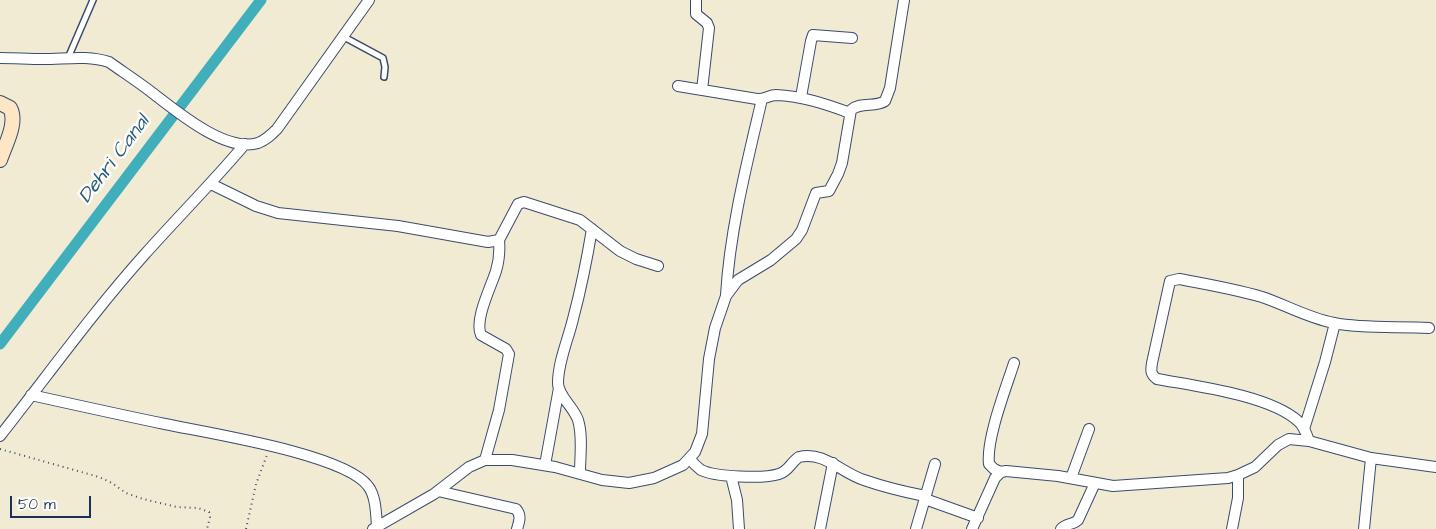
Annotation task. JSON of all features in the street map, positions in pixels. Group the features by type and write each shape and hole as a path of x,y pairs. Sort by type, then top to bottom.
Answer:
{"street":[{"path":"0,58 80,57 109,62 140,83 178,113 218,137 245,144 257,144 266,139 276,129 370,0"},
{"path":"696,0 696,14 710,28 702,90"},
{"path":"726,296 738,280 788,248 802,230 816,193 829,191 838,174 842,164 850,113 855,107 860,105 881,104 887,96 904,0"},
{"path":"801,97 813,35 852,38"},
{"path":"678,86 762,99 770,95 801,97 850,113"},
{"path":"31,394 270,446 321,460 356,476 368,486 372,496 375,528 438,491 469,467 485,460 512,460 545,465 616,482 641,482 664,474 690,459 696,452 702,434 710,351 715,328 726,296 730,248 762,99"},
{"path":"0,104 10,108 14,114 0,160"},
{"path":"0,436 72,341 144,254 211,184 245,144"},
{"path":"211,184 256,206 285,214 398,226 488,242 499,240"},
{"path":"485,460 499,410 509,354 506,349 481,335 479,331 481,316 499,260 499,240 518,204 524,202 580,220 629,256 658,266"},
{"path":"545,465 559,388 561,364 577,306 592,229"},
{"path":"1309,441 1304,428 1290,415 1253,400 1206,388 1157,379 1152,376 1152,363 1169,284 1174,279 1247,293 1312,317 1335,323 1430,328"},
{"path":"1304,428 1335,323"},
{"path":"1014,363 989,454 989,464 1001,472 1026,472 1124,486 1218,479 1238,475 1255,468 1289,438 1309,441 1371,458 1436,467"},
{"path":"559,388 578,421 580,434 580,474"},
{"path":"1071,478 1089,429"},
{"path":"690,459 701,469 708,472 732,476 764,476 778,475 789,469 795,459 805,456 817,457 833,463 844,471 864,480 925,498 978,518"},
{"path":"1364,529 1371,458"},
{"path":"820,529 833,463"},
{"path":"916,529 935,464"},
{"path":"972,529 995,478 1001,472"},
{"path":"1232,529 1238,498 1238,475"},
{"path":"732,476 737,500 739,529"},
{"path":"1061,529 1078,520 1095,483"},
{"path":"438,491 516,509 520,518 517,529"}],"lane":[{"path":"68,58 93,0"},
{"path":"344,36 383,58 385,67 384,77"}],"path":[{"path":"246,529 256,484 270,446"},
{"path":"0,449 99,477 143,499 177,507 204,509 210,514 207,529"}],"waterway":[{"name":"Dehri Canal","path":"0,344 261,0"}]}
